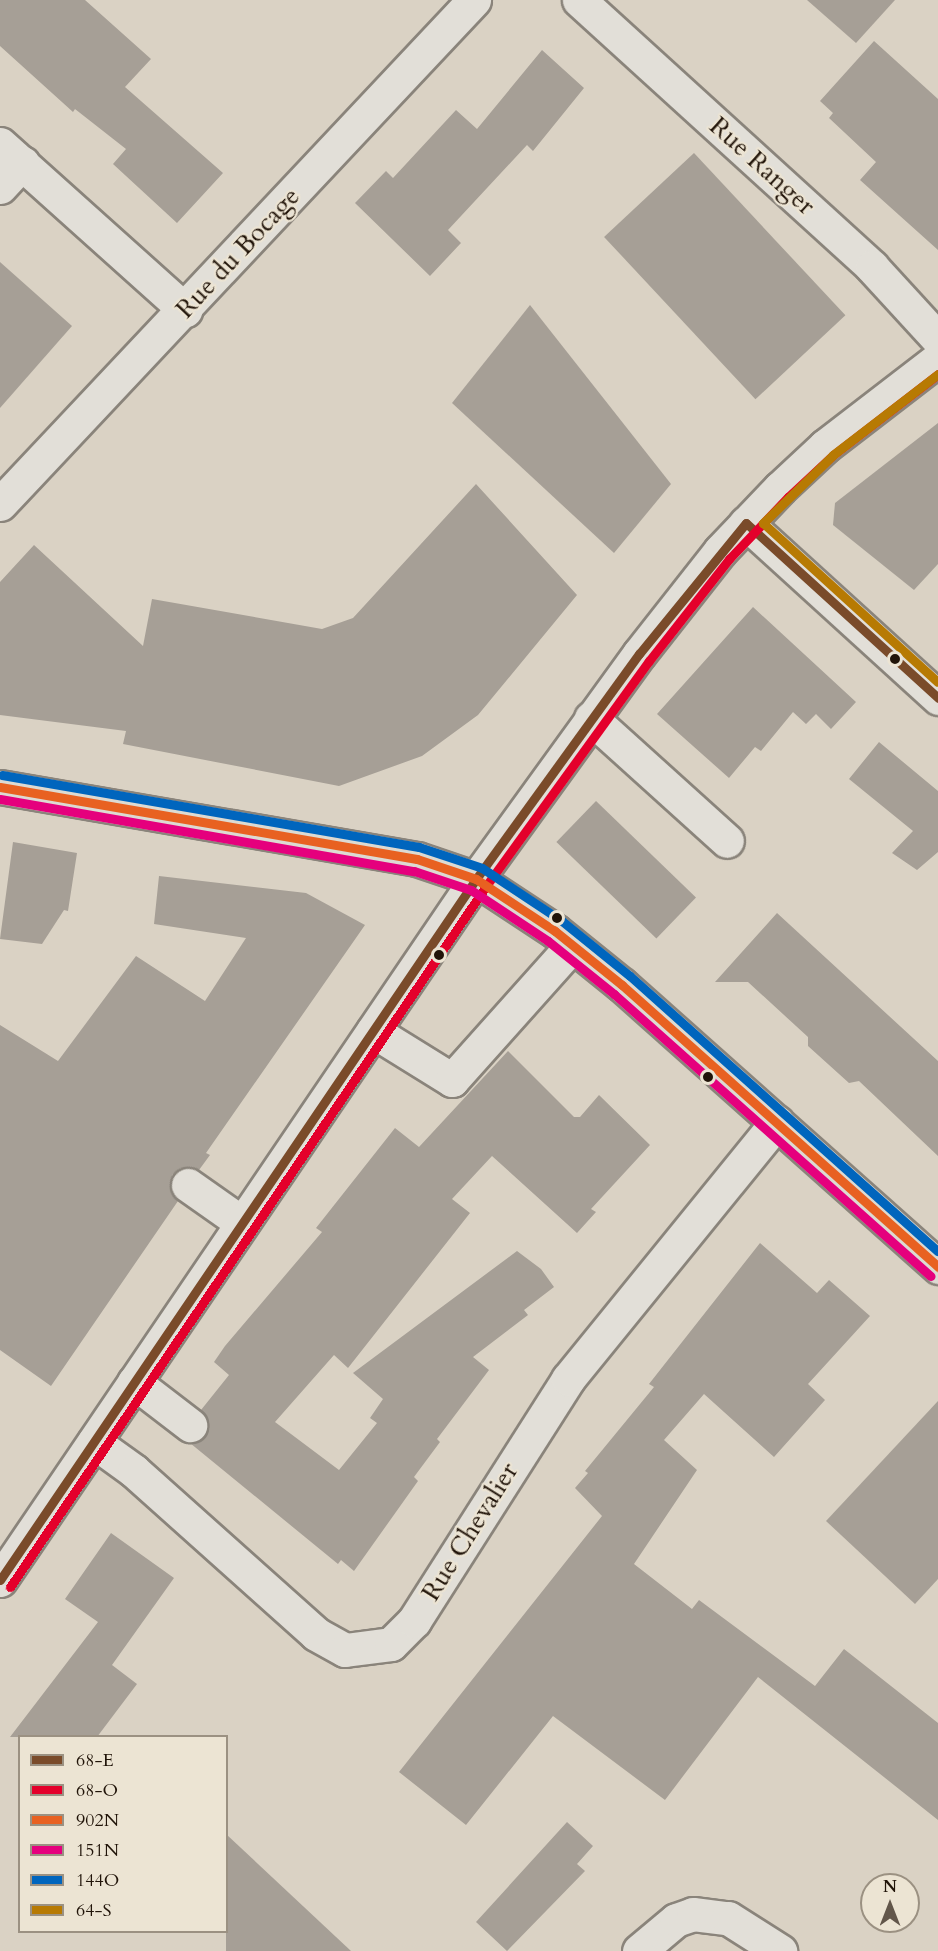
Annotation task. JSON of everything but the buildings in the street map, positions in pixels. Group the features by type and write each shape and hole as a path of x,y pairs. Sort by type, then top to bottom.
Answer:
{"main road":[{"path":"0,788 417,859 476,879 572,946 777,1122 938,1267"}],"street":[{"name":"Rue du Bocage","path":"0,504 185,310 474,0"},
{"name":"Rue Ranger","path":"579,0 872,267 938,339"},
{"path":"7,165 185,310"},
{"path":"0,1580 476,879 591,718 690,587 746,523 825,446 938,358"},
{"path":"746,523 938,698"},
{"path":"591,718 727,842"},
{"path":"373,1031 452,1080 572,946"},
{"name":"Rue Chevalier","path":"93,1442 134,1472 316,1634 345,1650 391,1644 414,1621 568,1379 777,1122"},
{"path":"189,1185 242,1223"},
{"path":"134,1382 190,1425"},
{"path":"639,1951 675,1920 693,1914 728,1918 780,1951"}],"transit line":[{"name":"68-O","path":"10,1587 486,886 649,661 729,559 788,497 833,455 938,374"},
{"name":"64-S","path":"938,374 833,455 763,523 938,682"},
{"name":"68-E","path":"0,1580 476,879 639,654 746,523 938,698"},
{"name":"144O","path":"2,775 419,847 482,868 562,921 630,976 938,1251"},
{"name":"902N","path":"0,787 417,859 476,879 555,931 622,985 938,1267"},
{"name":"151N","path":"0,799 414,871 471,890 548,941 614,994 930,1276"}]}
